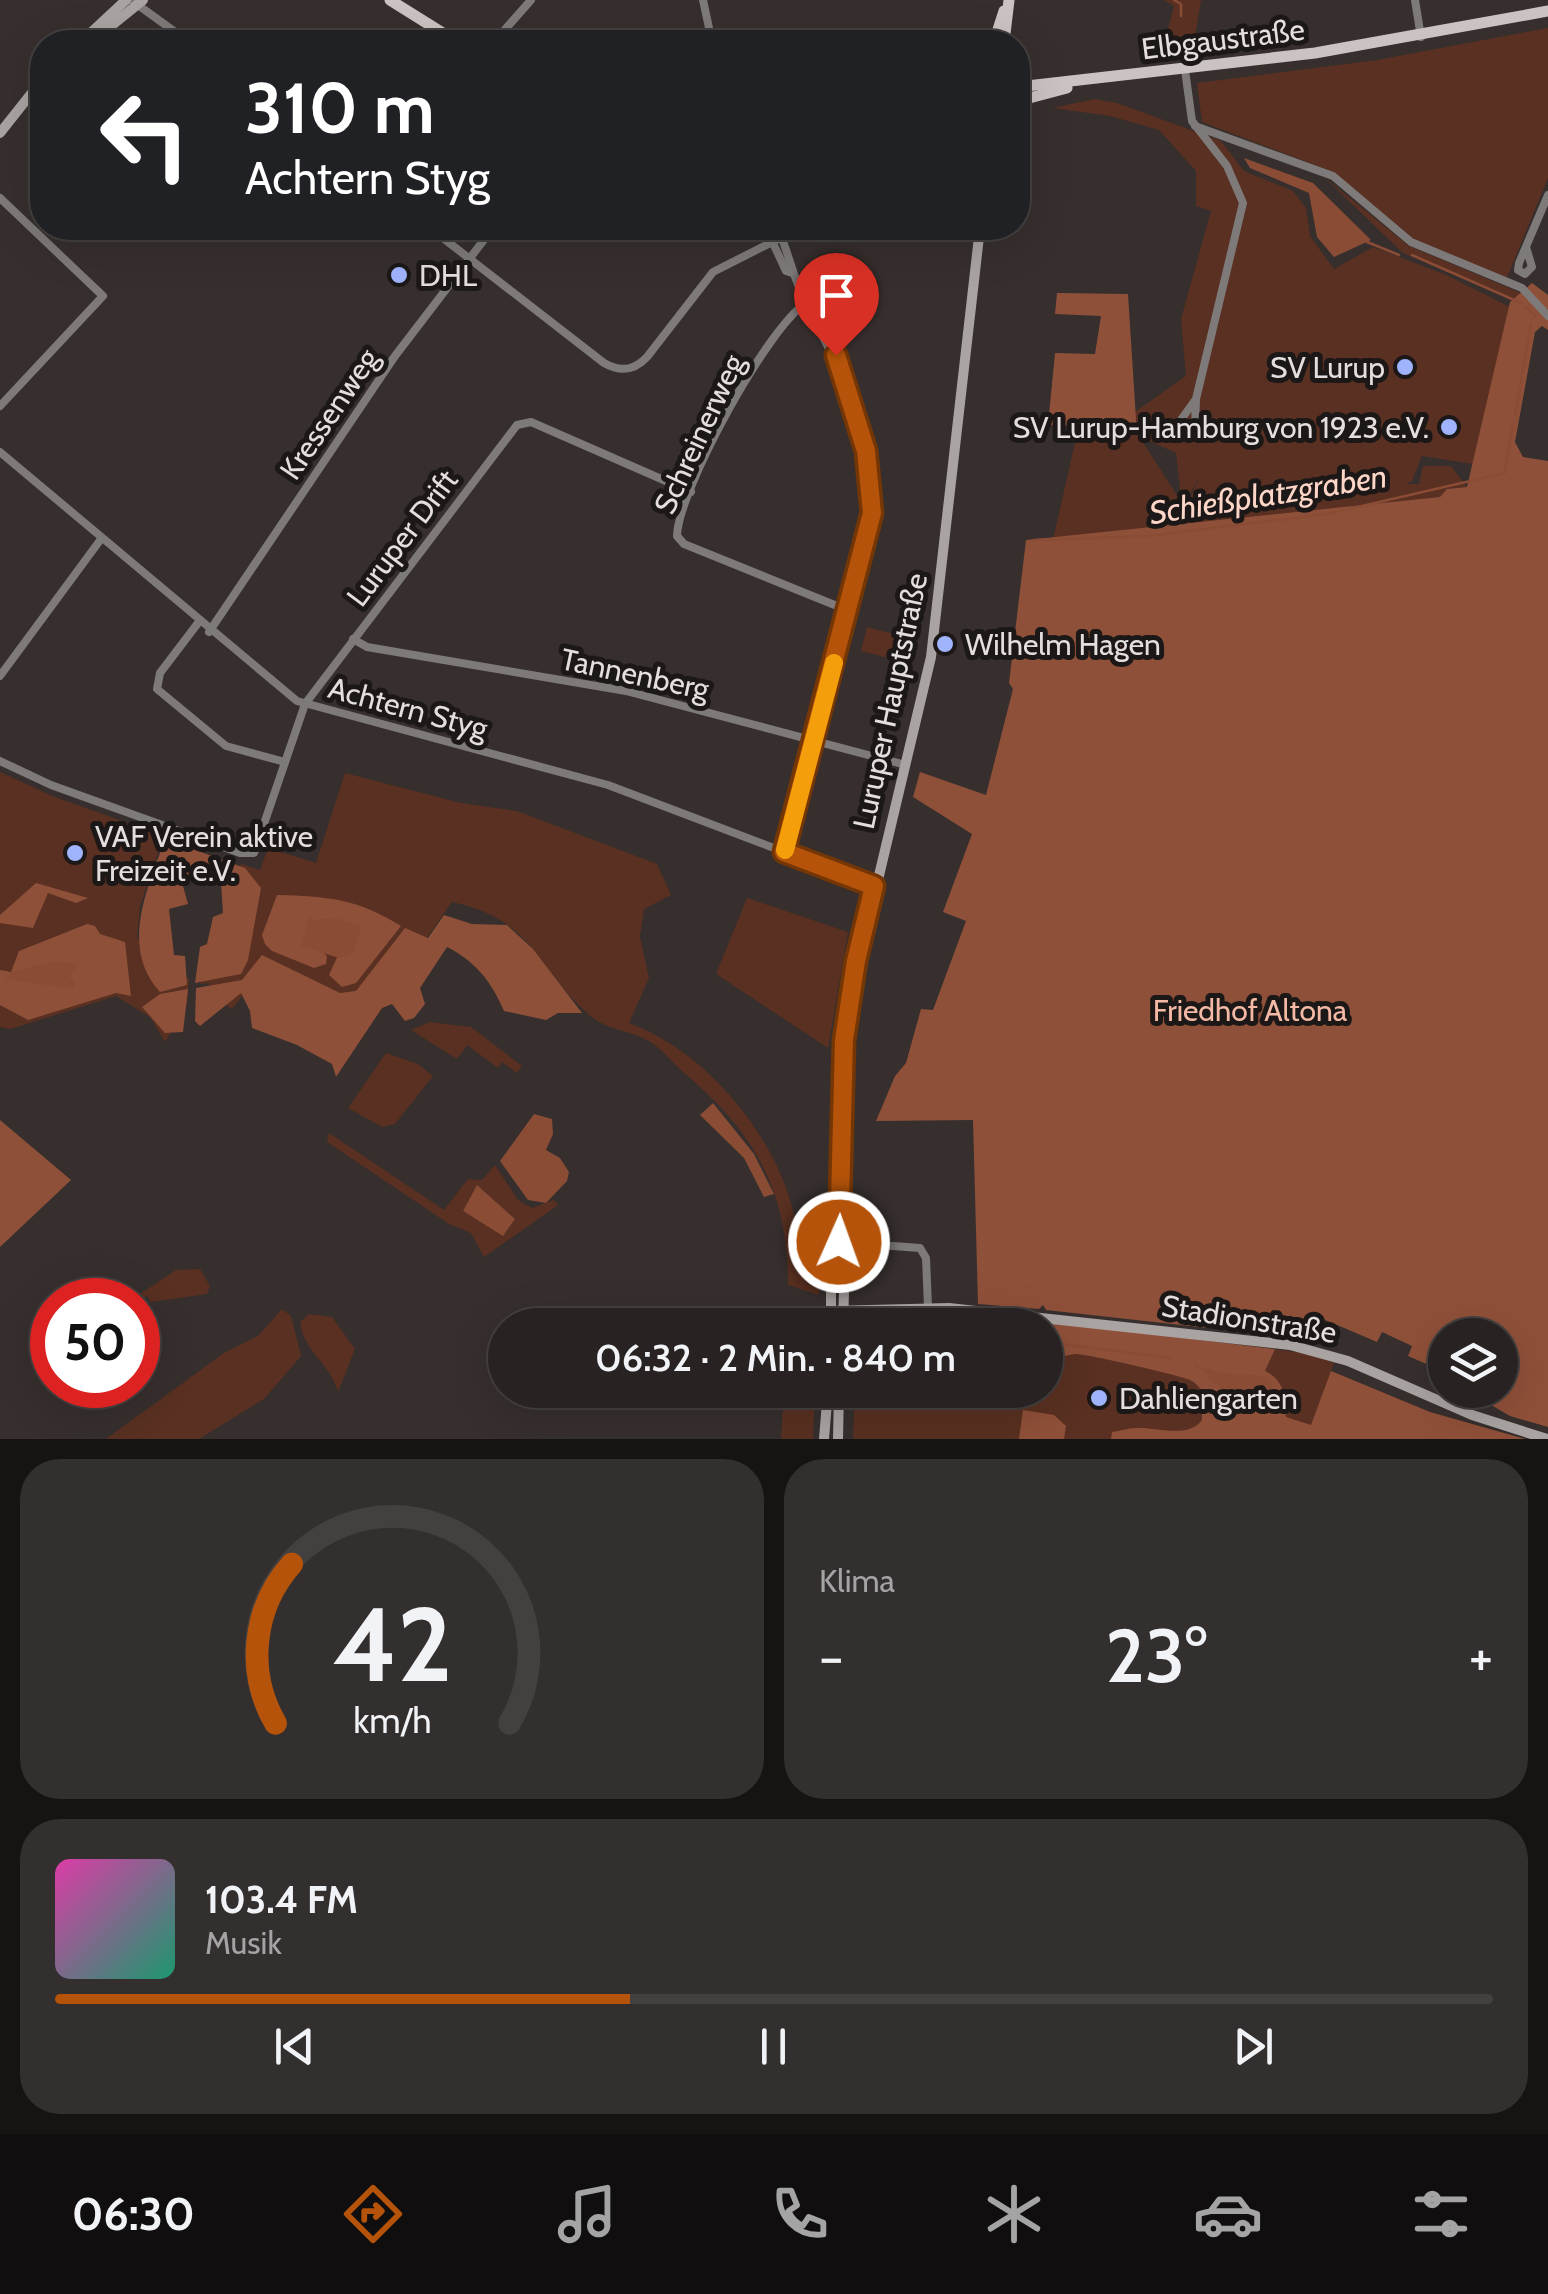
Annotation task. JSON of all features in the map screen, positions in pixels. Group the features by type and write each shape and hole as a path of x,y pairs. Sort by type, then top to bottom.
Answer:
{"main road":[{"path":"390,0 438,30"},
{"path":"97,30 134,1"},
{"path":"104,30 134,1"},
{"path":"998,30 1008,2"},
{"path":"1005,30 1008,2"},
{"name":"Elbgaustraße","path":"1030,86 1184,70 1421,37 1548,11"},
{"name":"Elbgaustraße","path":"1030,98 1091,81"},
{"path":"0,133 30,95"},
{"name":"Luruper Hauptstraße","path":"843,1308 846,1258 839,1242 844,1040 856,961 932,657 944,574 948,482 978,240"},
{"name":"Luruper Hauptstraße","path":"830,1308 830,1256 839,1242"},
{"name":"Stadionstraße","path":"907,1308 1210,1334 1318,1351 1472,1416 1546,1439"},
{"path":"824,1439 827,1408"},
{"path":"838,1439 839,1408"}],"street":[{"path":"505,30 531,0"},
{"path":"702,0 709,30"},
{"path":"1416,0 1421,37"},
{"path":"134,1 173,30"},
{"path":"1184,70 1195,126 1236,182 1243,214 1196,398"},
{"path":"1195,126 1326,172 1412,242 1517,286 1531,294 1548,316"},
{"path":"1517,286 1522,274 1532,270 1526,246 1548,195"},
{"path":"0,198 30,227"},
{"path":"0,406 103,296 44,240"},
{"path":"446,240 604,363 627,369 647,358 713,272 777,240 842,372 870,464 872,513 784,852"},
{"name":"Kressenweg","path":"209,632 396,356 483,240"},
{"name":"Schreinerweg","path":"806,303 785,320 755,363 691,492 676,532 679,540 847,610"},
{"name":"Luruper Drift","path":"0,762 79,796 240,853 254,853 305,704 520,422 531,422 691,492"},
{"name":"Achtern Styg","path":"0,452 198,623 305,704 608,785 874,886"},
{"path":"0,676 101,539"},
{"path":"198,623 160,673 158,689 226,746 285,762"},
{"name":"Tannenberg","path":"354,639 367,647 626,691 906,765"},
{"path":"839,1242 920,1248 926,1258 928,1307"}],"shaded area":[{"path":"1164,0 1201,0 1193,50 1162,53 1174,6"},
{"path":"1548,28 1548,178 1506,280 1411,240 1328,170 1202,122 1197,83 1377,60"},
{"path":"1094,99 1117,103 1221,141 1244,171 1293,191 1306,208 1310,236 1334,269 1373,247 1444,274 1510,307 1479,465 1422,456 1412,481 1406,484 1419,484 1423,466 1451,466 1467,487 1447,489 1441,497 1053,540 1076,438 1137,435 1135,412 1186,376 1181,319 1211,211 1196,206 1196,171 1159,130 1110,116 1053,108","holes":["1139,436 1176,453 1181,497 1189,496 1199,478 1190,499 1180,500"]},
{"path":"1244,158 1313,183 1371,240 1334,257 1317,237 1309,193 1250,168"},
{"path":"1324,177 1409,246 1521,293 1513,300 1403,253"},
{"path":"867,627 914,639 908,663 861,651"},
{"path":"0,772 55,797 164,836 140,906 137,938 189,979 187,1005 165,1042 150,1017 116,996 11,1029 0,1027"},
{"path":"345,773 461,803 517,811 657,864 671,895 644,909 640,936 649,978 629,1023 690,1058 718,1083 765,1143 793,1211 799,1245 822,1247 819,1295 788,1285 782,1220 773,1191 762,1165 729,1117 653,1044 602,1024 588,1014 531,947 500,920 452,902 388,993 243,995 232,1009 214,997 209,983 200,984 241,864 260,870 268,848 316,863"},
{"path":"747,898 848,932 828,1048 716,974"},
{"path":"310,915 313,920 336,918 362,926 353,953 339,958 301,946"},
{"path":"55,961 75,963 76,969 69,976 75,982 73,989 5,979 12,972"},
{"path":"430,1022 471,1027 522,1066 517,1073 502,1062 498,1068 467,1045 457,1059 411,1030"},
{"path":"386,1053 418,1064 433,1076 395,1124 382,1127 348,1108"},
{"path":"713,1103 754,1154 774,1194 764,1197 744,1158 700,1115"},
{"path":"534,1114 552,1119 553,1134 546,1150 560,1158 569,1172 567,1181 546,1203 528,1200 500,1161"},
{"path":"329,1133 444,1210 468,1179 482,1180 495,1165 518,1200 532,1208 554,1200 558,1205 484,1257 471,1233 449,1224 327,1142","holes":["477,1185 515,1219 504,1235 463,1211"]},
{"path":"477,1185 515,1219 503,1236 463,1211"},
{"path":"200,1269 210,1286 207,1294 160,1301 160,1281 176,1270"},
{"path":"282,1309 291,1316 301,1356 264,1399 199,1439 106,1439 149,1408 160,1408 160,1400 224,1353 258,1336"},
{"path":"309,1314 332,1317 355,1349 338,1392 302,1332 300,1322"},
{"path":"1063,1324 1305,1353 1334,1363 1331,1371 1430,1412 1525,1439 853,1439 854,1408 1063,1408"},
{"path":"1202,1369 1270,1379 1273,1387 1260,1397 1234,1394 1214,1383"},
{"path":"783,1408 814,1408 813,1439 781,1439"}],"green space":[{"name":"Friedhof Altona","path":"1532,283 1548,295 1548,330 1542,326 1535,332 1515,442 1523,457 1548,461 1548,1427 1496,1408 1518,1408 1518,1318 1428,1318 1428,1365 1408,1356 1412,1346 1382,1332 1377,1342 1316,1316 1311,1326 1291,1337 1063,1312 1063,1308 1043,1305 1027,1308 978,1304 973,1120 876,1121 895,1076 906,1063 921,1009 933,1010 966,921 943,912 972,834 913,797 920,772 986,795 1013,689 1009,683 1026,540 1440,497 1447,489 1467,487 1510,302"},
{"path":"1057,293 1128,294 1137,435 1076,438 1078,426 1048,425 1055,353 1095,354 1101,316 1055,314"},
{"path":"165,839 245,868 261,888 248,960 241,974 195,983 200,947 207,944 213,917 223,913 221,883 216,883 213,874 187,876 183,886 188,904 169,909 174,955 185,956 187,985 160,992 148,975 141,956 141,917"},
{"path":"36,883 88,898 76,903 48,893 33,928 0,923 0,915"},
{"path":"277,895 342,901 371,910 401,926 356,983 342,987 329,975 340,951 321,950 327,956 326,964 314,968 272,951 265,944 262,935"},
{"path":"444,915 472,924 507,925 533,949 582,1013 558,1013 546,1020 504,1011 482,973 447,947 420,988 425,1004 414,1018 405,1021 392,1004 382,1008 336,1077 332,1064 252,1028 250,1011 241,993 200,1026 195,1021 196,988 242,980 262,955 340,993 356,991 405,928 428,938"},
{"path":"87,924 95,926 100,934 125,942 131,996 116,993 28,1020 0,1005 0,970 11,972 19,951"},
{"path":"188,989 183,1032 165,1033 142,1007 160,994"},
{"path":"0,1120 71,1180 0,1247"},
{"path":"1063,1324 1275,1349 1265,1371 1280,1384 1286,1417 1311,1425 1331,1371 1430,1412 1525,1439 1111,1439 1112,1432 1130,1428 1181,1431 1196,1426 1202,1420 1202,1391 1190,1380 1170,1374 1075,1354 1063,1356"},
{"path":"1023,1410 1054,1415 1066,1426 1064,1439 1019,1439"}],"waterway":[{"path":"1174,0 1181,4 1181,16"},
{"path":"1367,242 1399,255"},
{"path":"1412,255 1521,303"},
{"path":"1526,307 1536,316"},
{"name":"Schießplatzgraben","path":"1515,415 1531,324"},
{"name":"Schießplatzgraben","path":"1505,470 1513,424"},
{"name":"Schießplatzgraben","path":"1034,540 1149,536 1327,514 1505,473"},
{"path":"1063,1344 1170,1358"},
{"path":"1195,1365 1202,1369"}],"slow traffic":[{"path":"785,850 834,663"}],"place":[{"name":"DHL","path":"399,275"},
{"name":"SV Lurup","path":"1405,367"},
{"name":"SV Lurup-Hamburg von 1923 e.V.","path":"1449,427"},
{"name":"Wilhelm Hagen","path":"945,644"},
{"name":"VAF Verein aktive Freizeit e.V.","path":"75,853"},
{"name":"Dahliengarten","path":"1099,1398"}],"route":[{"path":"836,355 870,464 872,513 784,852 874,886 856,961 844,1040 839,1242"}]}
